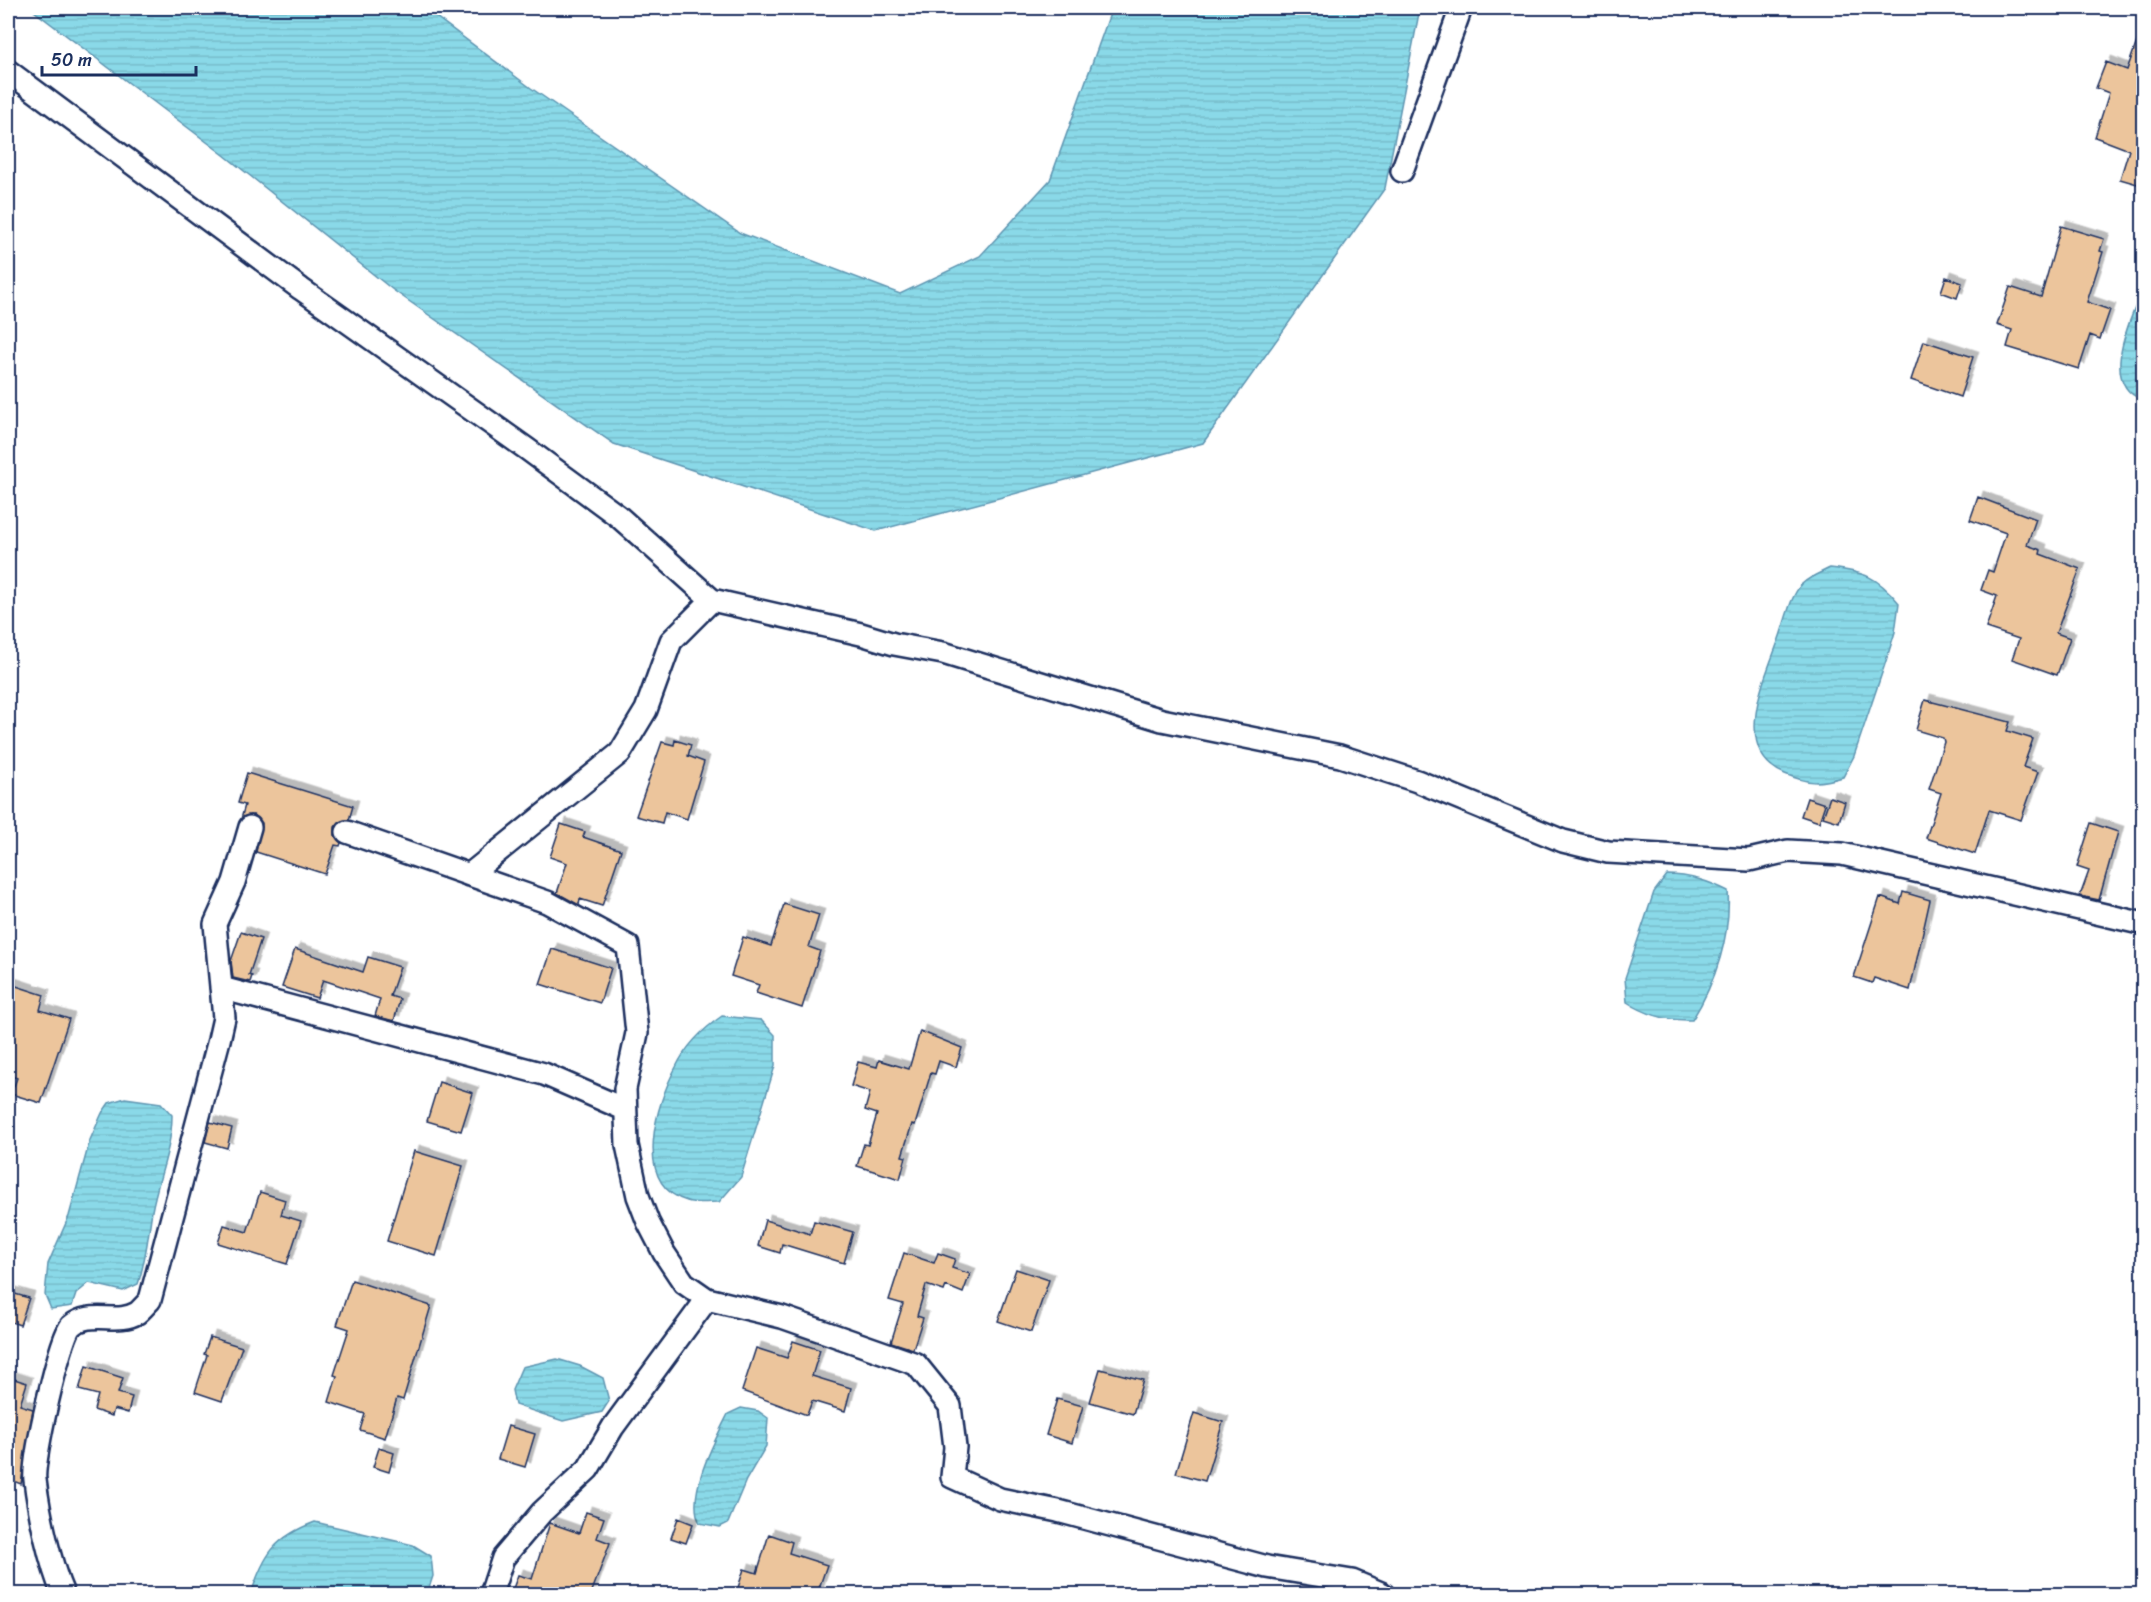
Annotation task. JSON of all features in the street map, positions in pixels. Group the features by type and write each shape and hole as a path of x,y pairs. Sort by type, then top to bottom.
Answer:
{"street":[{"path":"1402,171 1461,8"},
{"path":"8,71 282,275 618,516 712,600 861,634 894,644 943,652 1162,720 1340,756 1417,781 1563,841 1608,852 1749,860 1788,851 1842,854 2144,924"},
{"path":"469,875 620,753 646,710 671,640 712,600"},
{"path":"63,1594 54,1573 34,1478 62,1343 69,1329 87,1317 135,1314 150,1300 224,1018 215,924 234,882 250,827"},
{"path":"347,832 547,902 628,946 637,1033 625,1089 627,1145 638,1196 648,1222 684,1283 707,1299 782,1317 916,1364 950,1406 955,1447 952,1477 1000,1499 1058,1511 1268,1566 1353,1581 1383,1594"},
{"path":"221,988 544,1074 624,1108"},
{"path":"491,1594 503,1558 542,1512 588,1469 613,1427 707,1299"}],"water":[{"path":"30,8 424,8 531,88 740,233 900,294 980,256 1050,180 1112,8 1420,8 1385,188 1203,443 876,531 614,444 393,290 224,155"},
{"path":"2143,288 2143,400 2129,392 2122,380 2120,365 2126,332"},
{"path":"1830,568 1852,571 1869,577 1884,587 1899,603 1895,632 1854,756 1843,777 1814,782 1785,774 1768,763 1759,749 1755,731 1756,712 1766,673 1794,595 1805,581"},
{"path":"1667,875 1699,879 1728,891 1727,924 1720,958 1708,990 1692,1020 1658,1017 1627,1002 1625,978 1654,892"},
{"path":"722,1016 761,1020 775,1035 775,1066 741,1177 719,1202 691,1202 670,1192 659,1178 654,1160 653,1141 656,1120 669,1082 680,1059 696,1038"},
{"path":"125,1098 161,1103 172,1115 170,1140 152,1211 138,1284 123,1291 89,1283 76,1294 72,1306 51,1309 45,1295 48,1264 69,1216 90,1140 109,1103"},
{"path":"557,1359 580,1366 603,1378 609,1401 602,1412 563,1421 515,1405 512,1390 522,1367"},
{"path":"741,1408 758,1411 768,1418 766,1446 746,1480 728,1523 720,1527 700,1523 696,1512 696,1498 704,1468 728,1414"},
{"path":"315,1522 413,1545 431,1556 433,1576 427,1594 251,1594 261,1568 273,1549 290,1534"}],"building":[{"path":"2141,30 2144,30 2144,186 2120,179 2129,150 2095,137 2109,93 2096,88 2106,62 2127,70"},
{"path":"2061,226 2104,239 2100,251 2103,252 2087,302 2110,310 2100,339 2090,335 2079,369 2007,347 2012,330 1997,325 2010,287 2041,297"},
{"path":"1946,277 1962,283 1957,298 1941,292"},
{"path":"1924,341 1973,357 1960,397 1911,380"},
{"path":"1978,497 2036,519 2027,545 2041,550 2040,554 2080,569 2056,633 2070,638 2057,675 2012,659 2019,639 1986,628 1997,596 1981,590 1988,570 1993,572 2006,533 1970,520"},
{"path":"1925,700 2010,722 2007,731 2033,739 2023,767 2038,772 2021,820 1989,810 1975,854 1926,838 1941,793 1929,789 1944,742 1943,738 1916,730"},
{"path":"675,740 691,745 688,756 704,762 687,819 665,812 662,823 636,816 662,742 674,745"},
{"path":"247,773 353,806 349,820 339,822 335,827 335,835 341,843 340,846 335,845 325,874 256,852 262,823 253,815 241,819 245,805 238,803"},
{"path":"1830,797 1845,802 1839,822 1823,817"},
{"path":"1807,798 1825,804 1819,822 1801,816"},
{"path":"2091,823 2118,832 2099,900 2080,896 2089,871 2077,867"},
{"path":"561,824 585,832 583,837 621,850 602,906 580,899 579,905 557,893 567,863 550,857"},
{"path":"1903,892 1930,900 1910,990 1874,978 1872,983 1854,977 1880,897 1900,904"},
{"path":"784,904 819,915 809,947 820,951 802,1008 756,993 759,985 731,976 743,937 771,946"},
{"path":"241,932 261,939 249,975 252,976 250,982 233,978 231,961"},
{"path":"295,949 363,972 368,957 400,967 390,996 400,999 394,1021 375,1016 380,999 323,980 317,998 282,987"},
{"path":"552,949 611,968 600,1003 540,984"},
{"path":"10,984 44,995 40,1010 69,1019 41,1103 11,1094 17,1078 8,1075 8,992"},
{"path":"920,1031 962,1048 956,1067 939,1061 935,1074 931,1073 915,1125 912,1124 902,1156 906,1157 900,1179 857,1166 864,1144 868,1145 877,1114 865,1110 870,1092 851,1086 858,1062 877,1067 879,1060 909,1069"},
{"path":"439,1082 473,1093 461,1131 427,1121"},
{"path":"210,1122 232,1128 227,1148 205,1142"},
{"path":"414,1151 463,1166 436,1256 387,1241"},
{"path":"260,1192 285,1200 281,1215 301,1221 287,1264 218,1243 224,1225 247,1232"},
{"path":"765,1220 810,1234 814,1221 853,1232 844,1263 782,1244 780,1253 758,1246"},
{"path":"904,1253 934,1263 938,1253 955,1259 952,1268 970,1274 963,1293 946,1286 944,1291 926,1285 917,1316 923,1318 913,1349 891,1342 903,1304 889,1300"},
{"path":"1016,1269 1049,1280 1031,1332 998,1321"},
{"path":"352,1280 431,1306 403,1400 397,1398 385,1438 360,1430 365,1414 329,1402 337,1376 334,1375 349,1329 337,1325"},
{"path":"8,1292 29,1298 20,1325 8,1321"},
{"path":"210,1337 242,1347 222,1401 195,1392 207,1355 204,1354"},
{"path":"793,1341 820,1350 812,1376 851,1388 845,1411 812,1401 807,1415 742,1391 756,1348 787,1358"},
{"path":"86,1366 123,1378 118,1393 132,1397 128,1413 114,1409 112,1416 94,1410 98,1395 79,1390"},
{"path":"1100,1369 1143,1380 1133,1414 1090,1402"},
{"path":"8,1377 27,1383 20,1405 33,1409 21,1484 8,1479"},
{"path":"1057,1399 1083,1406 1072,1443 1046,1435"},
{"path":"1194,1413 1223,1422 1205,1481 1176,1473"},
{"path":"508,1426 535,1434 525,1467 498,1459"},
{"path":"379,1448 394,1453 389,1472 373,1467"},
{"path":"586,1512 604,1518 597,1538 610,1543 591,1594 511,1594 518,1575 532,1579 550,1523 579,1533"},
{"path":"678,1518 693,1524 686,1543 671,1538"},
{"path":"769,1534 792,1542 789,1553 827,1565 817,1594 736,1594 744,1569 757,1573"}]}
